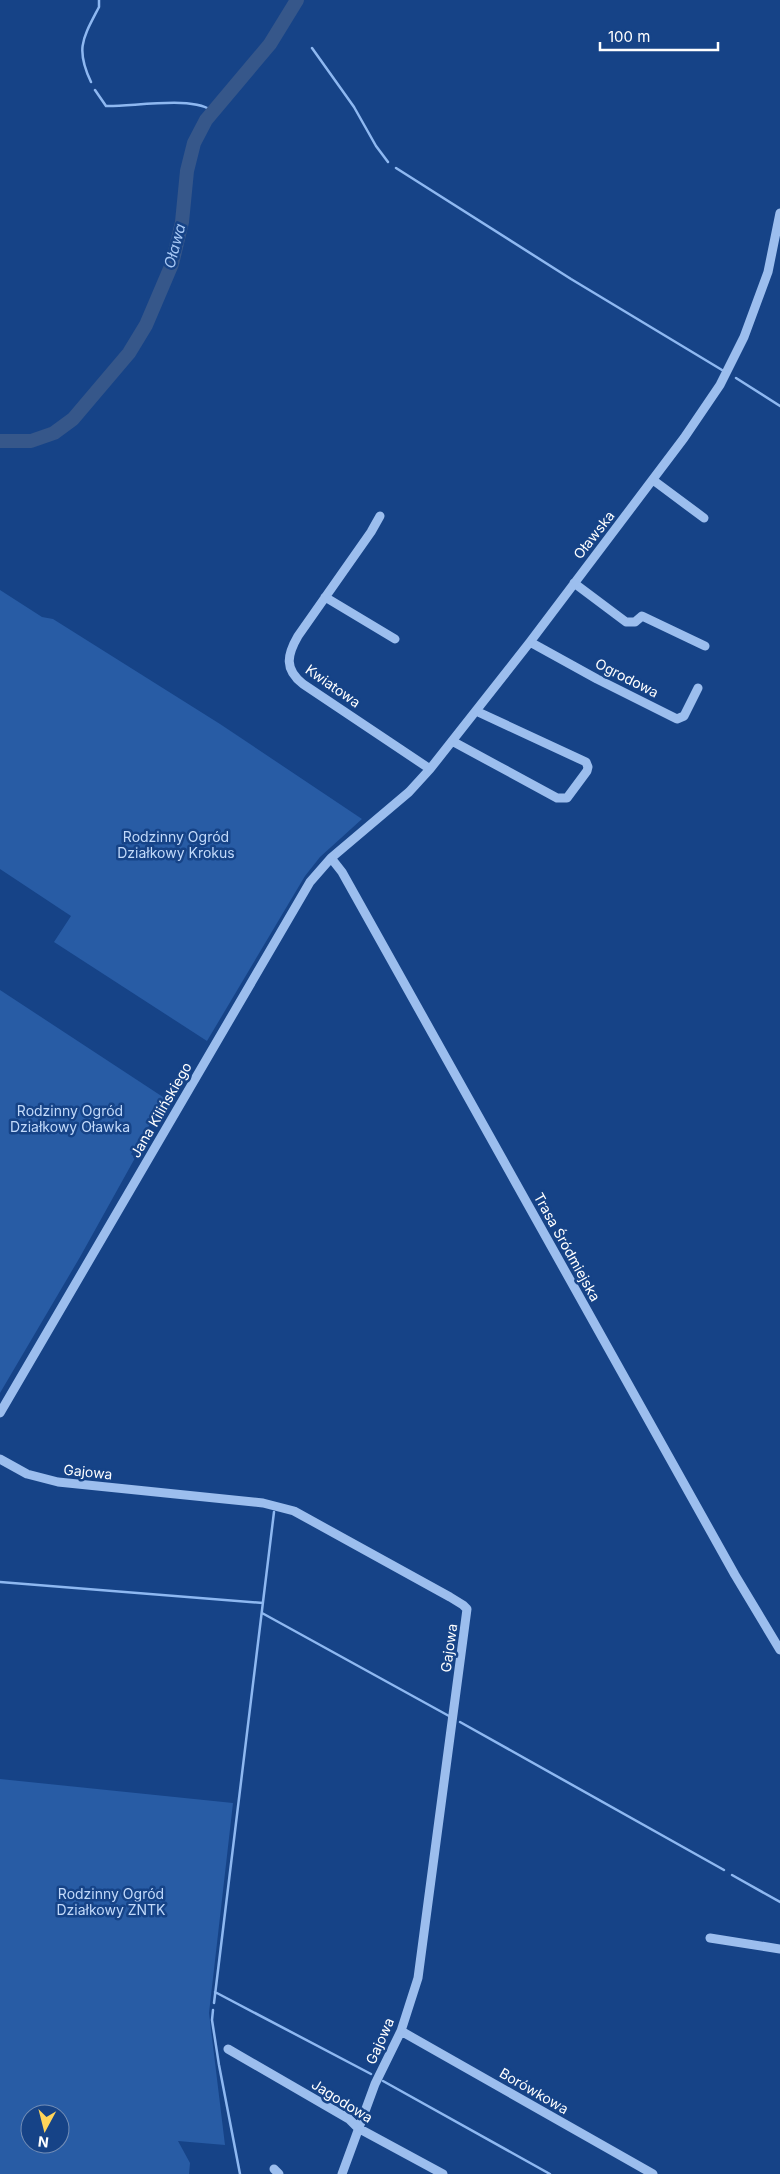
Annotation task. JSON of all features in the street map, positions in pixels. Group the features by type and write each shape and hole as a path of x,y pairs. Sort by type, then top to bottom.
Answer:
{"street":[{"name":"Oławska","path":"361,832 409,792 430,769 530,642 697,420 728,371 760,297 776,257 780,213"},
{"path":"653,480 704,518"},
{"name":"Kwiatowa","path":"380,516 371,532 298,636 290,653 290,667 292,674 303,684 430,769"},
{"path":"574,583 626,622 635,622 642,616 704,646"},
{"path":"325,597 395,639"},
{"name":"Ogrodowa","path":"530,642 597,679 677,719 684,716 698,688"},
{"path":"452,741 557,798 567,798 586,771 588,767 586,762 476,711"},
{"name":"Jana Kilińskiego","path":"0,1413 302,895 331,858 361,832"},
{"name":"Trasa Śródmiejska","path":"331,858 342,872 735,1575 780,1650"},
{"name":"Gajowa","path":"0,1460 27,1474 58,1482 263,1503 284,1507 343,1536 450,1597 467,1609 421,1960 412,1999 401,2031 375,2084 342,2174"},
{"path":"710,1938 780,1949"},
{"name":"Borówkowa","path":"401,2031 650,2173"},
{"name":"Jagodowa","path":"228,2050 349,2119 358,2128 443,2174"}],"green space":[{"name":"Rodzinny Ogród Działkowy Krokus","path":"0,590 42,617 53,619 220,724 362,819 320,857 305,876 207,1041 54,942 71,916 0,869"},
{"name":"Rodzinny Ogród Działkowy Oławka","path":"0,990 166,1099 131,1154 135,1158 80,1257 0,1393"},
{"name":"Rodzinny Ogród Działkowy ZNTK","path":"0,1779 233,1803 209,2013 225,2145 178,2141 190,2163 189,2174 0,2174"}],"waterway":[{"path":"91,82 82,52 85,35 99,7 99,0"},
{"name":"Oława","path":"0,441 31,441 54,433 73,419 129,353 146,325 172,264 182,222 187,171 194,143 206,120 270,44 297,0"},
{"path":"312,48 354,107 376,146 388,162"},
{"path":"95,90 106,106 179,103 205,107 213,112"},
{"path":"396,168 571,279 722,370"},
{"path":"736,378 780,406"},
{"path":"214,2003 274,1512"},
{"path":"0,1582 263,1603"},
{"path":"262,1613 449,1716"},
{"path":"460,1722 724,1870"},
{"path":"732,1875 780,1902"},
{"path":"215,1992 371,2074"},
{"path":"213,2010 212,2020 219,2065 240,2174"},
{"path":"383,2081 550,2174"}]}
